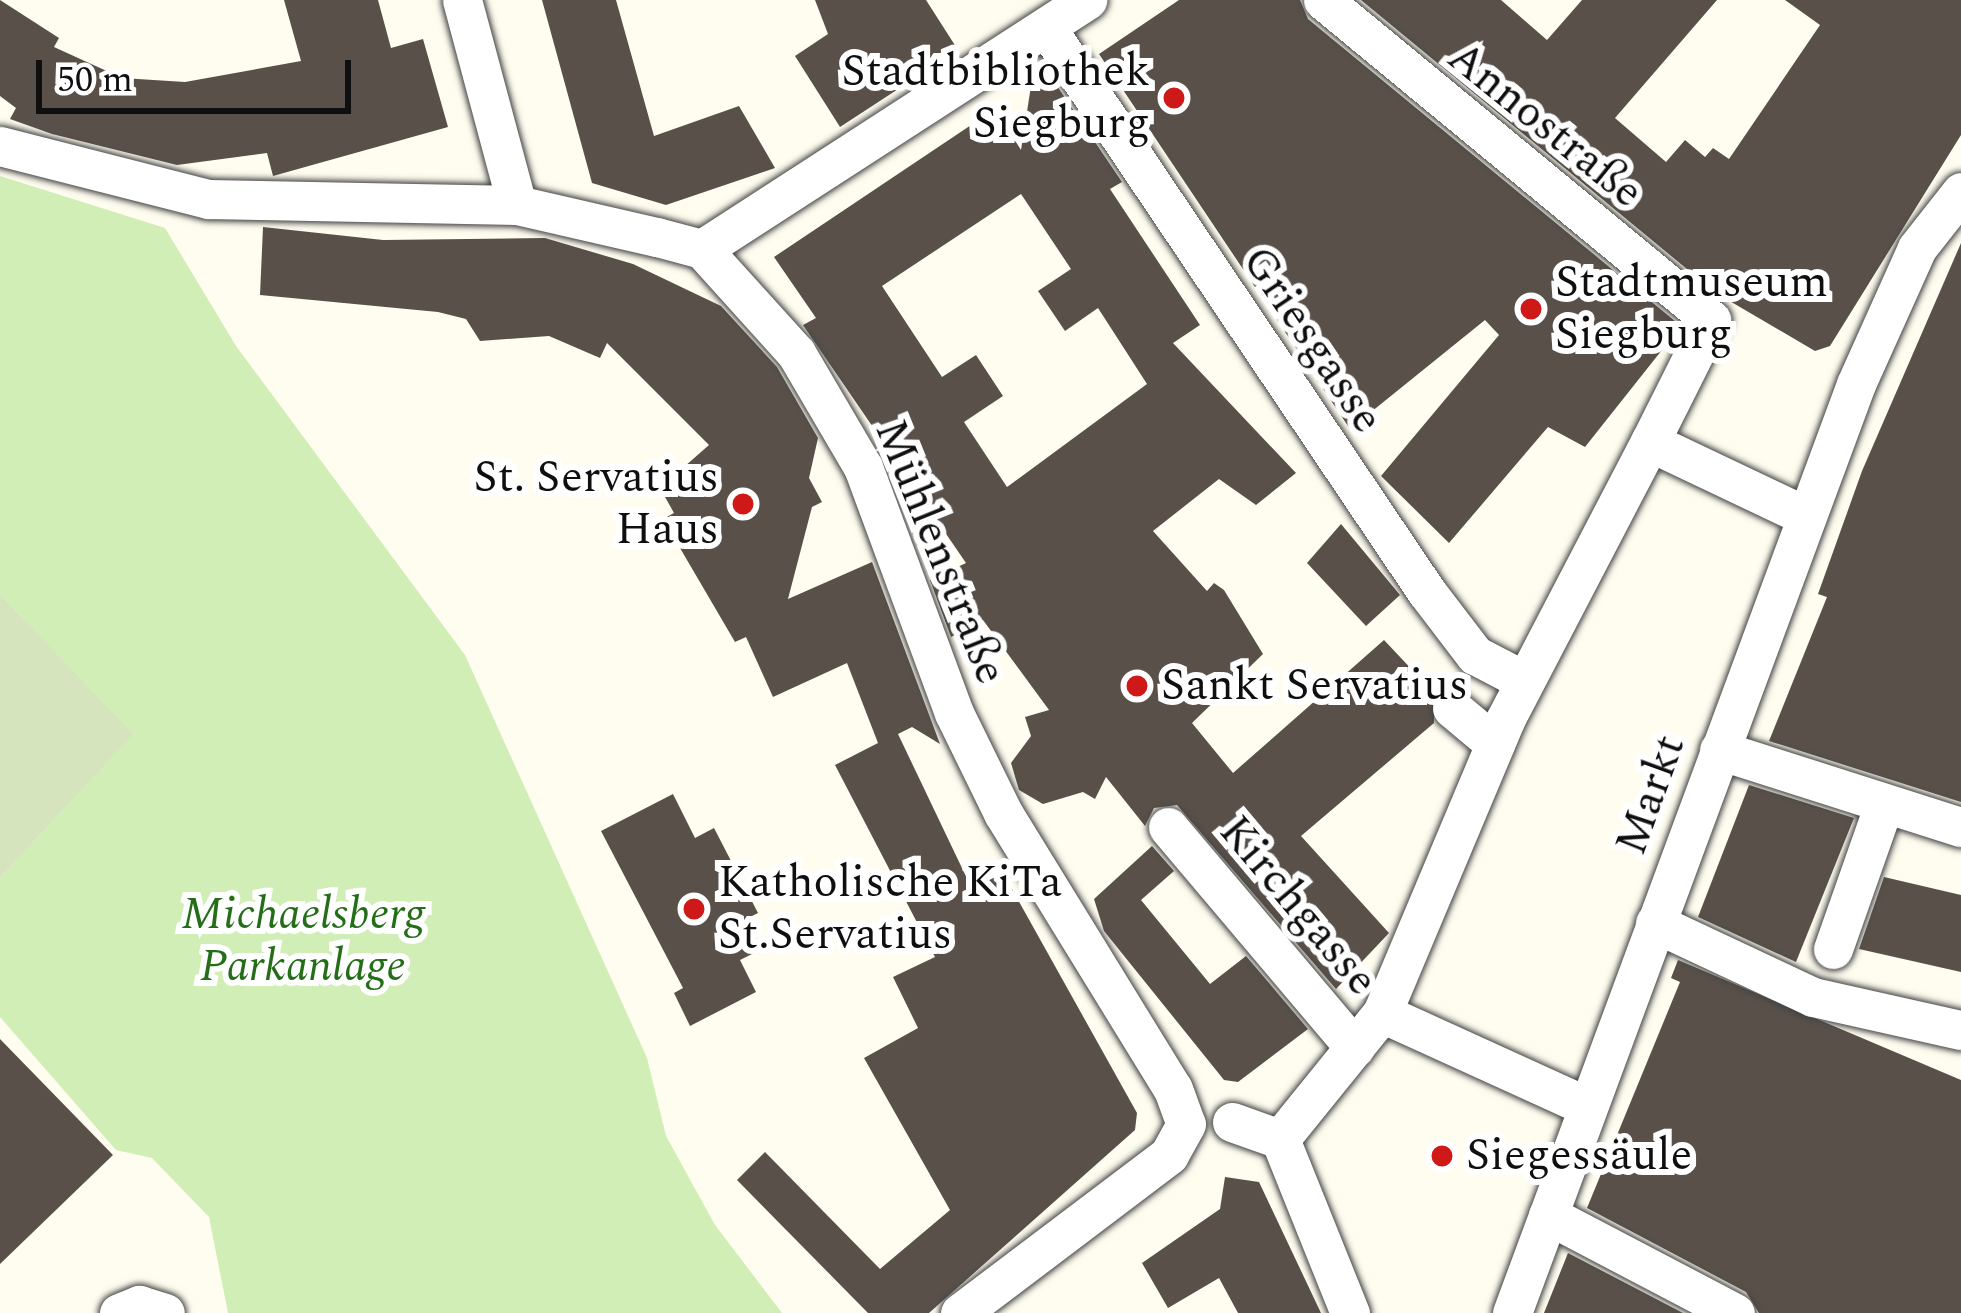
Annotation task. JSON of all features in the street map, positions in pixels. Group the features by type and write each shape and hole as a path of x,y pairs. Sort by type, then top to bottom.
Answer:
{"street":[{"path":"462,0 517,205"},
{"path":"0,146 208,199 517,205 702,249 1088,0"},
{"name":"Annostraße","path":"1323,0 1711,320 1650,442"},
{"name":"Griesgasse","path":"1046,27 1426,591 1475,655 1525,681"},
{"name":"Markt","path":"1512,1313 1856,384 1916,248 1961,192"},
{"name":"Mühlenstraße","path":"702,249 796,353 863,467 954,713 1003,813 1173,1089 1186,1124 1169,1155 960,1313"},
{"path":"1280,1139 1382,1013 1525,681 1650,442 1805,516"},
{"path":"1452,709 1496,744"},
{"path":"1719,750 1883,807 1961,827"},
{"path":"1833,949 1883,807"},
{"name":"Kirchgasse","path":"1168,827 1355,1048"},
{"path":"1655,923 1813,997 1961,1030"},
{"path":"1382,1013 1588,1107"},
{"path":"1232,1122 1280,1139 1350,1313"},
{"path":"1548,1215 1735,1313"},
{"path":"119,1313 139,1305 165,1313"}],"green space":[{"name":"Michaelsberg Parkanlage","path":"0,176 165,228 236,346 465,655 647,1058 666,1136 715,1225 782,1313 228,1313 209,1217 152,1158 116,1150 0,1017 0,878 132,734 0,594"},
{"path":"0,594 133,734 0,878"}],"building":[{"path":"0,0 59,38 54,47 122,78 185,82 301,61 284,0 378,0 391,48 423,39 448,127 273,176 267,153 177,165 52,134 10,119 16,108 0,96"},
{"path":"542,0 616,0 654,136 739,106 775,168 666,205 592,183"},
{"path":"815,0 926,0 958,50 840,127 795,56 828,34"},
{"path":"1179,0 1300,0 1308,19 1681,326 1585,447 1548,427 1449,543 1381,476 1499,335 1485,320 1350,429 1099,54"},
{"path":"1361,0 1501,0 1547,40 1582,0 1717,0 1615,118 1666,162 1685,140 1705,157 1713,148 1729,159 1820,25 1785,0 1961,0 1961,135 1830,346 1815,351 1716,293"},
{"path":"1033,73 1051,77 1122,182 1110,189 1200,325 1173,343 1296,473 1256,505 1219,479 1153,531 1207,591 1214,583 1224,590 1263,654 1192,723 1233,773 1384,640 1434,693 1434,723 1301,836 1389,933 1336,989 1177,805 1154,808 1145,826 1106,777 1095,799 1083,792 1043,804 1019,790 1011,763 1031,736 1025,717 1049,710 983,620 951,637 930,580 966,563 803,325 816,318 774,257 995,109 1021,150","holes":["1021,194 1071,269 1038,291 1065,331 1098,308 1147,384 1007,487 964,422 1003,396 976,355 942,377 882,286"]},
{"path":"263,227 383,240 545,238 633,264 721,306 777,367 818,438 809,478 822,502 812,507 788,599 872,562 940,744 912,727 898,734 972,889 1003,873 1137,1113 1135,1130 929,1313 868,1313 737,1180 765,1152 880,1269 950,1210 864,1058 918,1028 893,977 935,957 835,765 878,743 847,663 773,697 746,637 735,642 663,519 674,513 660,488 709,445 607,343 600,358 549,336 480,341 466,319 438,312 260,295"},
{"path":"1961,243 1961,802 1769,741 1827,597 1818,594 1862,471"},
{"path":"1341,524 1400,595 1366,626 1307,563"},
{"path":"1749,785 1854,818 1796,962 1698,917"},
{"path":"673,794 695,838 714,828 758,913 746,919 762,949 740,960 756,992 690,1026 674,993 683,988 601,831"},
{"path":"1152,846 1174,871 1141,900 1210,984 1246,956 1308,1029 1238,1082 1224,1080 1104,931 1094,899"},
{"path":"1884,877 1961,895 1961,972 1859,949"},
{"path":"1678,960 1961,1080 1961,1313 1759,1313 1746,1292 1587,1208 1680,982 1671,978"},
{"path":"0,1039 113,1155 0,1264"},
{"path":"1225,1177 1259,1182 1321,1313 1238,1313 1219,1278 1168,1308 1142,1263 1220,1209"},
{"path":"1568,1253 1683,1313 1544,1313"}],"place":[{"name":"Stadtbibliothek Siegburg","path":"1174,98"},
{"name":"Stadtmuseum Siegburg","path":"1531,309"},
{"name":"St. Servatius Haus","path":"743,504"},
{"name":"Sankt Servatius","path":"1137,686"},
{"name":"Katholische KiTa St.Servatius","path":"694,909"},
{"name":"Siegessäule","path":"1442,1156"}]}
